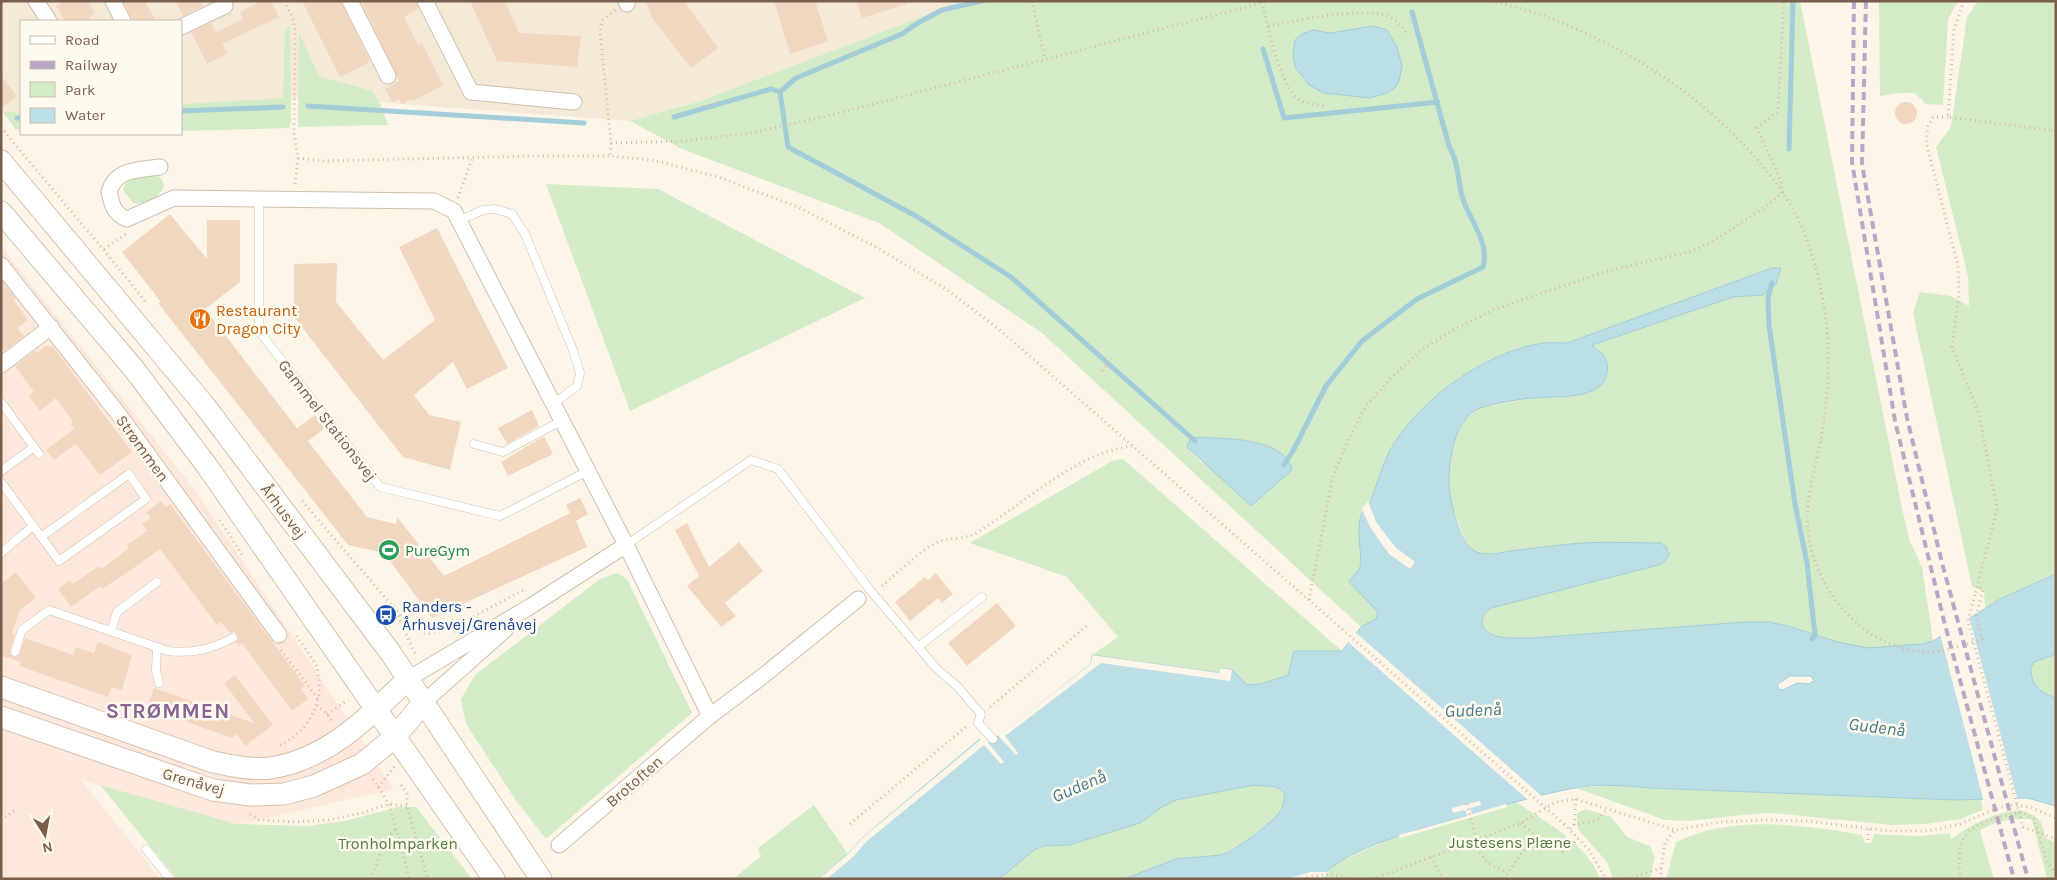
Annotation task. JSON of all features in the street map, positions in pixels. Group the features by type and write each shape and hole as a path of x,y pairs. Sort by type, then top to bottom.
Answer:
{"main road":[{"name":"Århusvej","path":"1,161 205,406 408,679 541,879"},
{"path":"1,212 134,369 206,466 494,879"},
{"name":"Grenåvej","path":"1,687 213,762 243,768 269,768 292,763 344,738 408,679"},
{"name":"Grenåvej","path":"1,717 213,790 250,794 284,794 314,786 362,764 395,737 424,702"}],"street":[{"path":"36,1 48,20"},
{"path":"113,1 122,20"},
{"path":"182,27 225,6 222,1"},
{"path":"350,1 388,76"},
{"path":"425,1 471,92 574,102"},
{"path":"160,167 126,172 116,177 109,192 114,210 119,216 127,218 174,198 434,201 457,215 561,421 626,544 710,716"},
{"name":"Strømmen","path":"1,265 120,416 260,617 279,635"},
{"path":"1,365 51,327"},
{"path":"408,679 531,606 626,544"},
{"name":"Brotoften","path":"559,845 710,716 770,671 864,595"},
{"path":"424,702 531,606"}],"lane":[{"name":"Gammel Stationsvej","path":"260,198 259,331 380,487 500,516 588,471"},
{"path":"457,215 494,209 512,214 525,234 573,350 580,373 577,386 553,404"},
{"path":"1,402 36,450 1,471"},
{"path":"474,444 503,452 561,421"},
{"path":"626,544 751,460 778,469 864,595 918,647 937,669 957,686 980,714 978,723 993,739"},
{"path":"2,484 41,537 59,561 146,499 129,474 41,537"},
{"path":"1,553 33,526"},
{"path":"111,631 117,612 157,582"},
{"path":"918,647 982,597"},
{"path":"15,652 22,630 49,610 157,647 184,653 216,647 233,638"},
{"path":"157,647 156,671 159,683"},
{"path":"146,849 170,879"}],"path":[{"path":"284,1 295,29 294,133 298,158 295,168 294,198"},
{"path":"1032,1 1045,59"},
{"path":"611,143 684,141 751,132 831,115 1270,1"},
{"path":"1491,1 1557,21 1601,40 1643,64 1683,91 1716,118 1757,161 1791,206 1814,262 1820,287 1828,343 1828,391 1820,444 1807,500 1808,530 1813,558 1825,585 1843,610 1866,630 1885,642 1906,650 1928,652 1982,639 1976,618 1983,589 1978,586"},
{"path":"1782,193 1781,181 1757,128 1778,111 1784,1"},
{"path":"1948,117 1954,29 1964,1"},
{"path":"1262,2 1288,88 1299,100 1325,106"},
{"path":"610,156 611,143 600,31 602,20 626,3"},
{"path":"1268,26 1328,16 1362,13 1386,15 1401,24 1407,34"},
{"path":"2055,837 2023,827 1968,620 1997,510 1979,414 1952,347 1959,296 1958,266 1926,142 1928,126 1933,117 1948,117 2056,131"},
{"path":"298,158 323,161 610,156 652,160 718,177 798,207 876,246 946,289 1000,330 1570,829 1598,862 1606,879"},
{"path":"457,215 472,158"},
{"path":"1308,600 1333,476 1348,440 1366,406 1392,377 1421,350 1457,328 1495,309 1608,271 1689,252 1710,243 1766,206 1782,193"},
{"path":"104,249 131,230 127,218"},
{"path":"1102,371 1112,358"},
{"path":"864,595 878,589 934,544 949,538 973,535 1081,463 1113,448 1132,446"},
{"path":"395,609 418,630 430,634 437,634 466,621"},
{"path":"279,635 273,639 318,699"},
{"path":"273,748 290,741 308,723 317,705 327,714"},
{"path":"401,785 407,794 408,806 428,879"},
{"path":"378,787 389,804 410,879"},
{"path":"1574,825 1576,799"},
{"path":"1373,879 1522,823 1556,802 1576,799 1675,830 1720,822 1765,820 1807,821 1869,829 1928,831 1945,829 1998,808 2014,805 2030,808 2056,818"},
{"path":"244,810 259,820 296,822 329,820 362,813 389,804 408,806"},
{"path":"1467,804 1480,853 1488,863 1507,873"},
{"path":"1570,829 1574,825 1597,820 1607,809"},
{"path":"1,820 15,810"},
{"path":"1960,879 1960,847 1965,837 1987,821 2022,812 2031,816 2037,826 2047,862 2056,873"},
{"path":"1522,823 1544,842 1562,852 1578,839"},
{"path":"371,879 385,840 396,829"},
{"path":"1868,840 1869,829"},
{"path":"1660,879 1665,842 1675,830"},
{"path":"1504,879 1526,850 1544,842"},
{"path":"1431,857 1443,879"},
{"path":"1627,879 1661,868"},
{"path":"1297,879 1329,874 1351,879"}],"shaded area":[{"path":"1,1 983,1 945,8 700,101 630,121 306,97 182,104 182,20 20,20 20,111 1,112"},
{"path":"1,246 198,494 394,789 237,825 81,780 161,879 1,879"}],"green space":[{"path":"983,1 1800,1 1902,508 1909,539 1922,567 1933,641 1900,647 1858,647 1784,625 1763,622 1532,638 1502,637 1488,632 1483,627 1483,617 1491,608 1662,564 1669,556 1669,551 1661,543 1572,544 1485,554 1475,552 1467,546 1450,502 1448,471 1455,438 1465,420 1479,408 1531,398 1559,398 1599,349 1592,345 1733,297 1763,295 1781,268 1772,268 1567,343 1545,342 1371,499 1361,514 1359,533 1360,568 1349,582 1378,611 1376,619 1361,627 1042,333 879,223 682,149 630,121 700,101 945,8","holes":["1373,26 1392,43 1399,55 1399,81 1313,30 1330,33","1191,437 1255,441 1202,463 1187,447"]},
{"path":"1879,1 1958,1 1948,19 1943,105 1926,104 1915,93 1880,96"},
{"path":"1978,1 2056,1 2056,574 2002,598 1985,609 1984,592 1972,586 1913,313 1920,292 1951,296 1969,306 1968,276 1936,147 1951,127 1967,17"},
{"path":"290,26 291,121 289,128 182,131 182,104 283,98 285,30"},
{"path":"299,33 319,76 372,91 380,103 388,125 298,127"},
{"path":"20,111 20,129 15,129 3,112"},
{"path":"148,175 158,175 164,187 151,200 143,203 133,203 123,190 125,186 133,179"},
{"path":"546,184 658,189 865,298 630,411"},
{"path":"1123,459 1342,651 1294,651 1288,675 1261,684 1247,685 1232,670 1219,673 1092,655 1118,637 1067,577 970,543 1114,460"},
{"path":"617,573 627,579 692,713 546,839 517,802 466,724 461,699 475,675 600,579"},
{"path":"2056,654 2056,698 2045,694 2038,688 2033,680 2031,668 2034,662"},
{"name":"Tronholmparken","path":"100,785 236,824 307,826 345,821 398,807 416,807 472,879 177,879"},
{"path":"1254,785 1277,787 1283,791 1285,796 1282,809 1275,818 1255,835 1221,855 1176,859 1124,879 996,879 1003,876 1034,850 1043,846 1069,845 1140,823 1162,807 1176,800"},
{"path":"1614,785 1650,788 1981,800 1983,810 1960,819 1925,824 1892,825 1772,813 1689,821 1665,820 1576,788"},
{"name":"Justesens Plæne","path":"1516,802 1576,845 1586,855 1600,879 1319,879 1335,864 1394,837"},
{"path":"814,805 848,854 819,879 733,879 761,856 758,848"},
{"path":"1586,809 1611,817 1627,837 1650,846 1655,858 1650,879 1613,879 1607,862 1577,828 1577,813"},
{"path":"2020,810 2035,816 2041,822 2046,838 2056,843 2056,879 2047,879 2032,820 2012,819 1980,831 1994,879 1666,879 1676,842 1698,833 1720,828 1767,824 1792,825 1862,835 1865,843 1871,843 1874,834 1920,836 1950,833 1951,839 1984,820"}],"water":[{"path":"1373,26 1387,30 1397,47 1402,66 1399,81 1395,88 1387,93 1370,98 1324,93 1309,85 1295,67 1293,54 1295,40 1304,33 1313,30 1330,33"},
{"name":"Gudenå","path":"1772,268 1781,268 1776,284 1763,295 1733,297 1592,345 1602,353 1607,363 1604,381 1597,388 1577,395 1527,399 1491,405 1480,408 1464,422 1458,432 1451,455 1449,488 1460,531 1468,546 1473,550 1491,554 1581,543 1661,543 1667,547 1669,556 1662,564 1491,608 1485,614 1482,621 1483,627 1488,632 1502,637 1532,638 1746,622 1769,622 1838,642 1868,648 1923,644 1933,641 2002,598 2056,574 2056,654 2034,662 2031,674 2035,684 2041,691 2056,698 2056,806 2027,798 1956,800 1612,785 1594,786 1533,797 1387,840 1347,857 1319,879 1124,879 1176,859 1221,855 1255,835 1275,818 1282,809 1285,796 1283,791 1277,787 1254,785 1176,800 1162,807 1140,823 1069,845 1043,846 1034,850 1003,876 996,879 819,879 848,854 861,839 980,739 989,743 1091,664 1092,655 1219,673 1220,668 1232,670 1247,685 1261,684 1288,675 1294,651 1342,651 1361,627 1376,619 1378,612 1349,582 1360,568 1359,528 1361,515 1370,502 1389,452 1401,433 1435,397 1455,381 1476,368 1499,356 1522,348 1544,343 1567,343","holes":["1790,676 1811,676 1814,681 1808,684 1797,683 1783,690 1778,689 1778,684"]},
{"path":"1191,437 1233,439 1264,445 1277,450 1287,459 1292,470 1251,506 1187,447"}],"pier":[{"path":"1368,501 1376,522 1395,547 1415,562 1410,569 1389,554 1370,527 1362,509"},
{"path":"1969,616 2018,801 1984,802 1940,634"},
{"path":"1354,631 1544,798 1529,801 1347,641"},
{"path":"1092,655 1219,673 1220,668 1232,670 1230,681 1101,663 1005,736 1018,753 1016,755 996,733 999,731 1001,733 1091,664"},
{"path":"979,737 985,739 1004,762 1001,764 984,745 866,842 853,857 827,879 819,879 848,854 861,839 980,740"},
{"path":"1480,801 1481,805 1470,808 1472,814 1506,804 1507,807 1400,838 1399,835 1467,816 1465,810 1453,813 1452,808"},
{"path":"1310,872 1329,872 1322,879 1287,879"}],"building":[{"path":"65,1 88,1 95,14 89,17 90,20 64,20 56,6"},
{"path":"124,1 145,1 155,20 132,20"},
{"path":"176,1 200,1 203,6 183,16"},
{"path":"261,1 271,1 279,17 222,44 227,54 207,64 191,32 211,23 216,32 243,19 240,12"},
{"path":"302,1 341,1 370,62 340,77"},
{"path":"361,1 416,1 419,9 404,17 418,45 422,43 443,85 413,101 412,98 402,104 399,99 393,103 385,89 399,81"},
{"path":"470,1 505,1 519,33 581,36 577,67 497,61"},
{"path":"646,1 686,1 688,7 718,48 691,68 652,18"},
{"path":"774,1 815,1 828,41 790,54"},
{"path":"857,1 907,1 907,4 862,18"},
{"path":"1,76 17,96 1,108"},
{"path":"1906,102 1914,105 1917,113 1914,121 1906,124 1898,121 1895,113 1898,105"},
{"path":"170,214 207,259 207,220 240,220 240,282 205,309 297,428 315,415 325,428 308,441 367,517 396,524 397,517 444,576 570,513 566,505 580,498 588,514 576,521 587,547 432,618 384,553 348,545 158,303 161,302 122,252"},
{"path":"437,228 508,368 467,389 453,362 414,395 429,415 461,422 450,470 403,457 294,317 294,264 337,263 336,302 383,360 435,320 399,247"},
{"path":"1,280 16,299 14,301 28,320 17,328 24,336 4,351 1,347"},
{"path":"46,346 53,347 132,452 100,475 77,445 74,445 54,460 46,450 74,429 71,424 73,422 56,398 40,411 29,396 34,392 15,366 35,351 37,353"},
{"path":"532,410 539,426 507,444 498,428"},
{"path":"544,436 553,454 508,476 501,462"},
{"path":"161,501 166,507 170,504 305,686 301,689 308,699 292,711 242,643 239,646 236,642 238,635 234,632 230,633 221,622 217,625 160,549 102,589 100,586 71,607 58,589 70,580 73,584 99,566 102,569 129,548 127,545 147,531 142,524 151,518 146,512"},
{"path":"687,523 709,567 739,542 763,571 725,603 736,616 721,627 687,586 699,576 675,530"},
{"path":"16,572 36,598 20,610 12,633 15,634 10,650 11,655 14,657 19,656 25,638 73,655 76,647 94,653 98,642 132,655 122,690 112,687 108,697 19,666 21,662 4,656 1,658 1,584"},
{"path":"936,573 953,594 942,603 938,598 910,621 895,602 925,577 928,580"},
{"path":"997,603 1016,626 967,666 948,643"},
{"path":"235,675 273,725 245,746 237,734 232,738 147,708 154,688 254,723 224,683"}],"waterway":[{"path":"982,1 942,10 902,34 796,78 780,92 788,147 916,216 1011,277 1195,441"},
{"path":"1789,149 1793,1"},
{"path":"1284,465 1326,386 1362,341 1417,299 1483,267 1484,249 1482,241 1462,195 1456,162 1449,146 1412,12"},
{"path":"1263,49 1284,118 1438,102"},
{"path":"674,117 771,89 780,92"},
{"path":"308,106 584,123"},
{"path":"182,111 283,107"},
{"path":"1772,283 1768,298 1769,325 1795,504 1807,563 1815,635 1812,639"}],"railway":[{"path":"1854,1 1852,162 1895,421 1944,621 2014,879"},
{"path":"1866,1 1862,164 1907,418 1942,563 2028,879"}],"place":[{"name":"Restaurant Dragon City","path":"200,319"},
{"name":"PureGym","path":"389,550"},
{"name":"Randers - Århusvej/Grenåvej","path":"386,615"}],"district":[{"name":"STRØMMEN","path":"168,711"}]}
